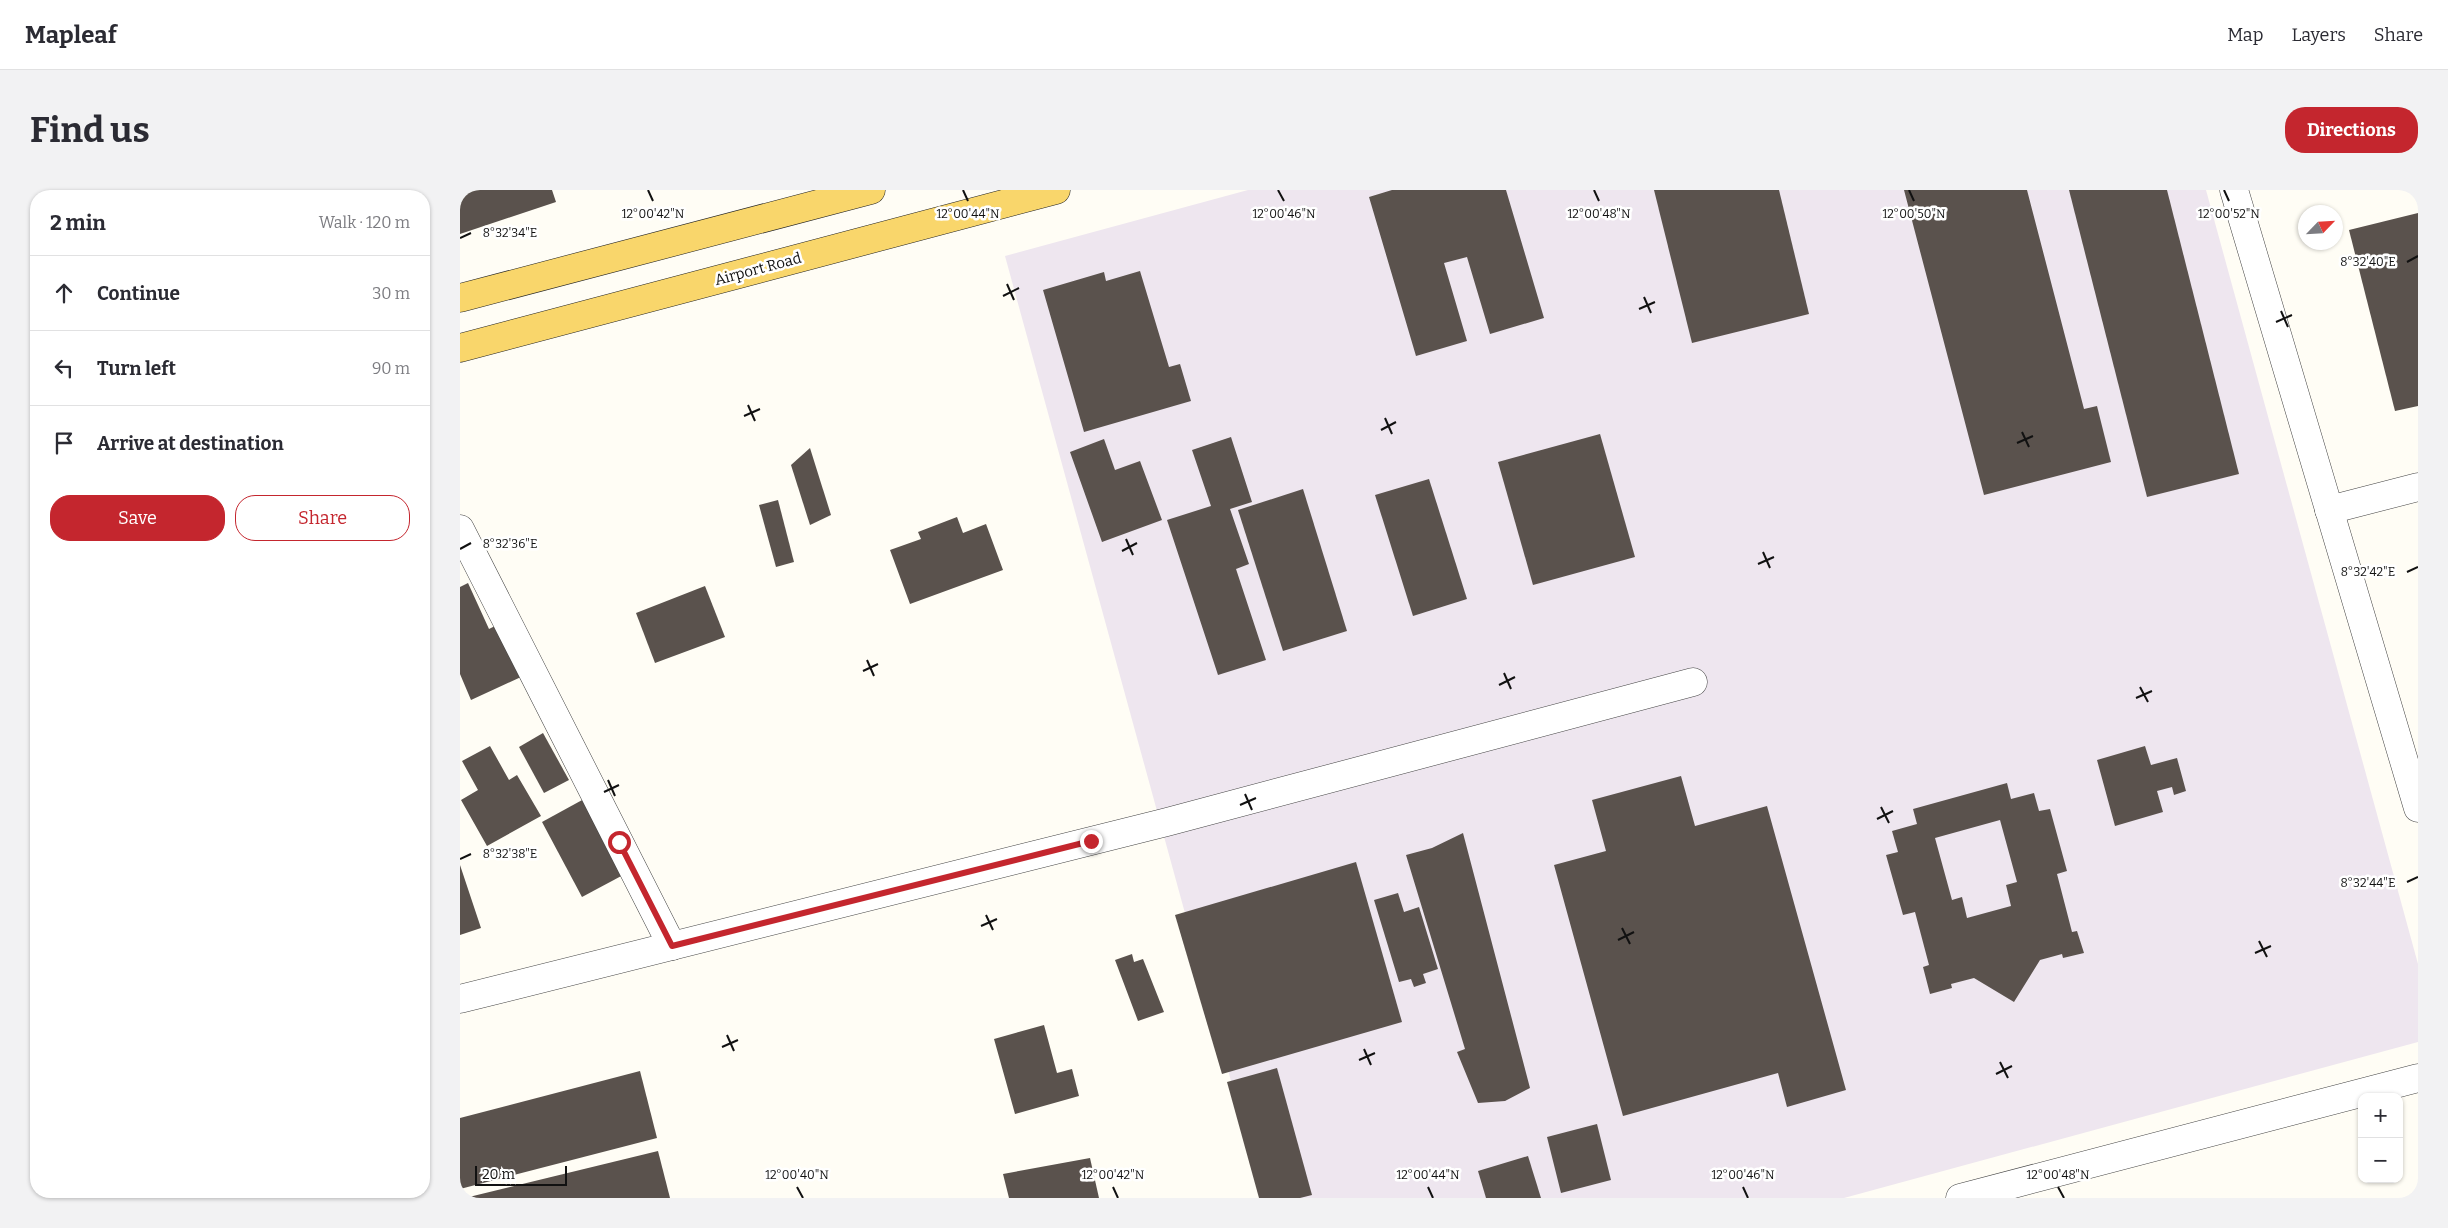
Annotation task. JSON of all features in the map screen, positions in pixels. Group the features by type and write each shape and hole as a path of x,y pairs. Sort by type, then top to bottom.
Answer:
{"main road":[{"name":"Airport Road","path":"460,348 1056,190"},
{"path":"460,298 866,191"}],"lane":[{"path":"2234,190 2418,808"},
{"path":"2329,510 2418,487"},
{"path":"460,529 672,946"},
{"path":"460,1000 1167,822 1693,682"},
{"path":"1960,1198 2418,1078"}],"shaded area":[{"path":"1248,190 2206,190 2418,964 2418,1042 1844,1198 1263,1198 1005,256"}],"building":[{"path":"460,190 552,190 556,202 460,234"},
{"path":"1392,190 1506,190 1544,318 1490,334 1467,257 1444,263 1467,341 1416,356 1369,197"},
{"path":"1654,190 1779,190 1809,314 1692,343"},
{"path":"1904,190 2027,190 2084,409 2097,406 2111,462 1984,495"},
{"path":"2069,190 2167,190 2239,474 2147,497"},
{"path":"2418,213 2418,406 2395,411 2349,230"},
{"path":"1140,271 1169,367 1180,364 1191,401 1084,432 1043,290 1104,272 1106,281"},
{"path":"1600,434 1635,557 1533,585 1498,462"},
{"path":"1231,437 1252,502 1230,509 1249,564 1236,569 1266,660 1218,675 1167,520 1211,506 1192,450"},
{"path":"1104,439 1115,470 1140,461 1162,520 1102,542 1070,452"},
{"path":"810,448 831,515 810,525 791,465"},
{"path":"1429,479 1467,599 1413,616 1375,495"},
{"path":"1303,489 1347,631 1283,651 1238,510"},
{"path":"778,500 794,562 776,567 759,505"},
{"path":"957,517 963,533 986,524 1003,570 910,604 890,550 921,539 918,532"},
{"path":"468,583 489,629 497,625 521,677 471,700 460,674 460,587"},
{"path":"705,586 725,637 655,663 636,613"},
{"path":"543,733 569,780 544,793 519,747"},
{"path":"490,746 509,780 517,775 541,816 487,846 461,800 478,790 462,761"},
{"path":"2145,746 2151,765 2177,758 2186,791 2174,795 2172,787 2157,791 2163,812 2115,826 2097,760"},
{"path":"1681,776 1695,826 1767,806 1846,1090 1787,1107 1778,1073 1623,1116 1554,865 1606,851 1592,800"},
{"path":"2007,783 2011,799 2034,793 2039,811 2050,809 2067,871 2057,874 2072,932 2077,931 2084,953 2063,958 2062,954 2040,960 2014,1002 1974,978 1951,984 1952,988 1930,994 1923,967 1929,965 1915,912 1903,915 1886,855 1898,852 1892,831 1917,824 1913,809","holes":["2000,820 2017,882 2006,885 2011,906 1967,918 1962,897 1952,900 1935,838"]},
{"path":"584,799 625,874 582,897 542,822"},
{"path":"1463,833 1530,1088 1505,1101 1478,1103 1457,1052 1465,1049 1406,855 1432,848"},
{"path":"1356,862 1402,1022 1222,1074 1175,915"},
{"path":"460,865 481,928 460,935"},
{"path":"1398,893 1404,912 1419,907 1438,969 1423,974 1426,983 1414,987 1411,979 1399,982 1374,900"},
{"path":"1132,954 1134,962 1143,959 1164,1012 1138,1021 1115,960"},
{"path":"1044,1025 1057,1073 1072,1069 1079,1096 1015,1114 994,1039"},
{"path":"1277,1068 1312,1195 1300,1198 1259,1198 1227,1082"},
{"path":"640,1071 657,1138 460,1189 460,1118"},
{"path":"1597,1124 1611,1180 1561,1193 1547,1137"},
{"path":"658,1151 670,1198 469,1198 469,1197"},
{"path":"1528,1156 1541,1198 1486,1198 1478,1171"},
{"path":"1090,1158 1099,1198 1009,1198 1003,1174"}],"route":[{"path":"619,842 672,946 1091,841"}]}
